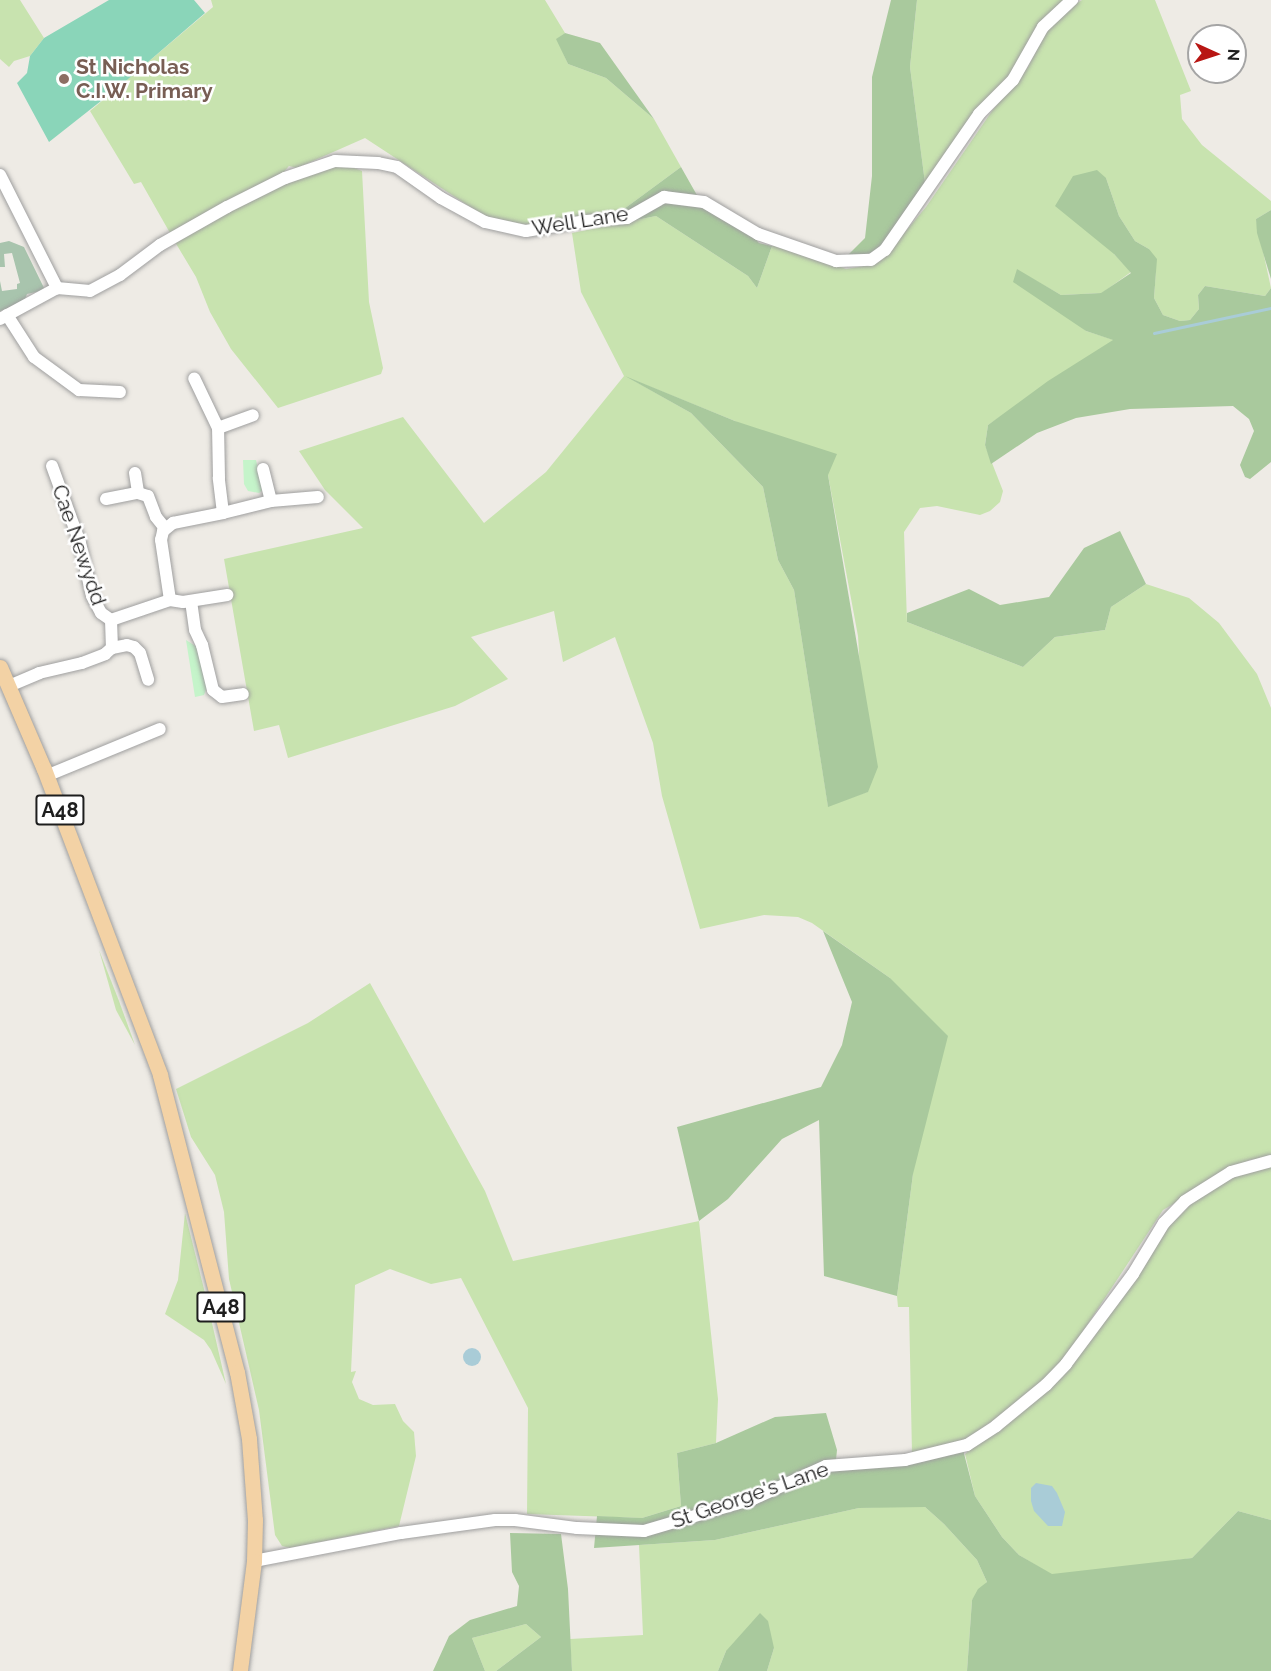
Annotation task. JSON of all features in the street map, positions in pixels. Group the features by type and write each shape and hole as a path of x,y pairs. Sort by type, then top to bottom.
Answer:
{"main road":[{"name":"A48","path":"0,667 46,776 139,1015 177,1133 242,1392 253,1479 254,1561 240,1671"}],"street":[{"name":"Well Lane","path":"57,288 90,291 120,275 160,244 227,207 285,178 318,164 335,161 378,163 397,167 441,198 485,222 526,231 586,221 627,218 664,197 704,202 758,234 836,261 871,260 885,250 980,114 1013,80 1043,27 1072,0"},
{"path":"0,178 57,288 4,317 34,357 79,390 120,392"},
{"path":"195,378 218,428 219,478 223,513"},
{"path":"218,428 253,415"},
{"name":"Cae Newydd","path":"52,466 80,543 92,596 101,613 111,620"},
{"path":"263,469 271,501"},
{"path":"135,472 138,493 151,499 154,514 165,528"},
{"name":"Cae Newydd","path":"106,499 138,493"},
{"path":"170,600 161,540 165,528 173,523 271,501 318,497"},
{"name":"Cae Newydd","path":"111,620 170,600 191,601 227,595"},
{"path":"191,601 195,630 202,645 213,690 222,697 243,694"},
{"name":"Cae Newydd","path":"111,620 112,648"},
{"path":"9,686 39,673 82,663 105,654 112,648 131,646 137,650 148,680"},
{"path":"46,776 160,729"},
{"name":"St George's Lane","path":"254,1561 401,1533 495,1520 577,1528 644,1530 753,1499 826,1466 905,1460 967,1445 996,1426 1046,1385 1066,1364 1132,1274 1164,1223 1185,1201 1231,1172 1271,1161"}],"green space":[{"path":"0,0 20,0 44,38 30,56 14,61 9,67 0,59"},
{"name":"St Nicholas C.I.W. Primary","path":"109,0 194,0 205,13 120,86 49,142 17,83 27,73 30,56 44,38"},
{"path":"211,0 545,0 565,33 557,39 568,64 606,78 654,119 681,167 624,209 527,225 484,216 365,138 297,168 289,166 282,174 170,233 141,182 134,184 90,111 213,7"},
{"path":"891,0 917,0 910,67 925,183 885,245 872,256 847,256 865,238 872,176 872,77"},
{"path":"917,0 1068,0 1045,17 1024,57 925,183 910,67"},
{"path":"1082,0 1155,0 1191,91 1180,95 1182,119 1202,145 1271,201 1271,210 1256,219 1271,288 1265,296 1205,286 1198,295 1199,309 1190,320 1180,321 1163,315 1154,298 1156,270 1149,249 1135,241 1119,216 1106,178 1114,254 1131,272 1102,293 1061,295 1017,270 1086,331 1114,340 988,425 985,445 1003,491 1000,502 990,511 980,515 937,506 920,508 904,532 907,622 1023,667 1055,637 1105,630 1111,607 1146,584 1189,598 1219,623 1257,674 1271,708 1271,1157 1249,1160 1163,1210 1074,1345 1048,1379 968,1439 912,1454 909,1307 898,1307 897,1296 913,1174 890,978 812,923 798,917 764,915 700,929 662,796 653,743 615,637 563,662 554,611 471,637 508,679 455,706 288,758 279,725 254,731 224,559 363,528 325,490 299,451 403,417 484,523 546,472 624,376 581,292 572,233 656,216 748,276 757,288 772,246 779,244 846,269 871,265 889,251 926,207 992,111 1028,67 1045,33 1061,13","holes":["631,379 735,421 828,475 858,636 867,792 828,806 794,590 778,560 763,487 691,413"]},
{"path":"565,33 600,43 654,119 606,78 568,64 556,39"},
{"path":"327,164 349,166 362,171 369,302 383,368 381,374 278,408 231,349 210,312 196,277 175,242 231,209"},
{"path":"681,167 698,197 747,230 759,243 772,246 757,288 748,276 656,216 636,220 624,209"},
{"path":"1097,170 1106,178 1119,216 1135,241 1149,249 1157,259 1154,298 1163,315 1180,321 1190,320 1199,309 1198,295 1205,286 1265,296 1271,288 1271,462 1250,479 1245,477 1240,465 1254,431 1249,419 1233,406 1130,409 1076,418 1037,433 991,464 985,445 988,425 1048,381 1113,340 1086,331 1013,282 1017,269 1061,295 1101,293 1131,273 1114,254 1055,206 1073,176"},
{"path":"1271,210 1271,279 1257,233 1256,219"},
{"path":"9,241 24,247 45,290 27,294 24,302 0,311 0,281 2,291 17,289 17,284 20,283 12,253 4,254 5,267 0,267 0,243"},
{"path":"625,376 735,421 837,454 828,475 878,767 868,792 828,807 794,590 778,560 763,487 691,413"},
{"path":"243,460 256,460 263,490 259,493 248,491 244,484"},
{"path":"1120,531 1146,584 1111,607 1105,630 1055,637 1023,667 907,622 907,613 969,589 1000,605 1049,597 1084,548"},
{"path":"186,640 197,647 207,687 204,695 195,697"},
{"path":"823,931 890,978 948,1036 913,1174 897,1296 824,1276 819,1120 782,1139 728,1199 699,1221 677,1127 821,1087 842,1045 852,1002"},
{"path":"99,950 119,1001 135,1045 116,1010"},
{"path":"370,983 485,1191 513,1261 699,1221 718,1399 716,1443 677,1453 681,1506 642,1518 527,1514 528,1408 461,1278 431,1284 390,1269 355,1285 351,1372 356,1371 352,1382 359,1399 373,1405 395,1404 403,1421 414,1432 416,1456 399,1526 290,1548 282,1546 275,1535 259,1410 229,1279 224,1212 215,1175 191,1137 176,1089 308,1023"},
{"path":"1271,1166 1271,1520 1238,1511 1192,1558 1052,1575 1019,1555 1002,1537 975,1496 965,1454 1051,1387 1093,1338 1161,1235 1199,1196 1237,1176"},
{"path":"185,1213 226,1384 204,1340 165,1314 178,1280"},
{"path":"826,1413 837,1450 836,1460 912,1454 961,1442 975,1496 1002,1537 1019,1555 1052,1574 1192,1558 1238,1511 1271,1520 1271,1671 967,1671 972,1600 978,1589 987,1582 977,1560 925,1507 859,1508 715,1540 594,1548 597,1516 642,1518 681,1506 677,1453 716,1443 775,1417"},
{"path":"925,1507 977,1560 987,1582 972,1600 967,1671 767,1671 774,1648 726,1651 718,1671 572,1671 570,1639 643,1635 639,1545 715,1540 859,1508"},
{"path":"510,1533 561,1534 568,1589 572,1671 496,1671 541,1637 526,1624 472,1638 485,1671 433,1671 449,1636 470,1620 517,1606 519,1586 512,1572"},
{"path":"760,1613 768,1621 774,1648 767,1671 718,1671 726,1651"},
{"path":"526,1624 541,1637 496,1671 485,1671 472,1638"}],"water":[{"path":"468,1348 476,1348 481,1353 479,1364 468,1366 463,1361 463,1353"},
{"path":"1036,1483 1052,1486 1057,1493 1065,1512 1062,1526 1048,1526 1034,1511 1031,1488"}],"waterway":[{"path":"1154,333 1271,308"}],"place":[{"name":"St Nicholas C.I.W. Primary","path":"64,79"}]}
